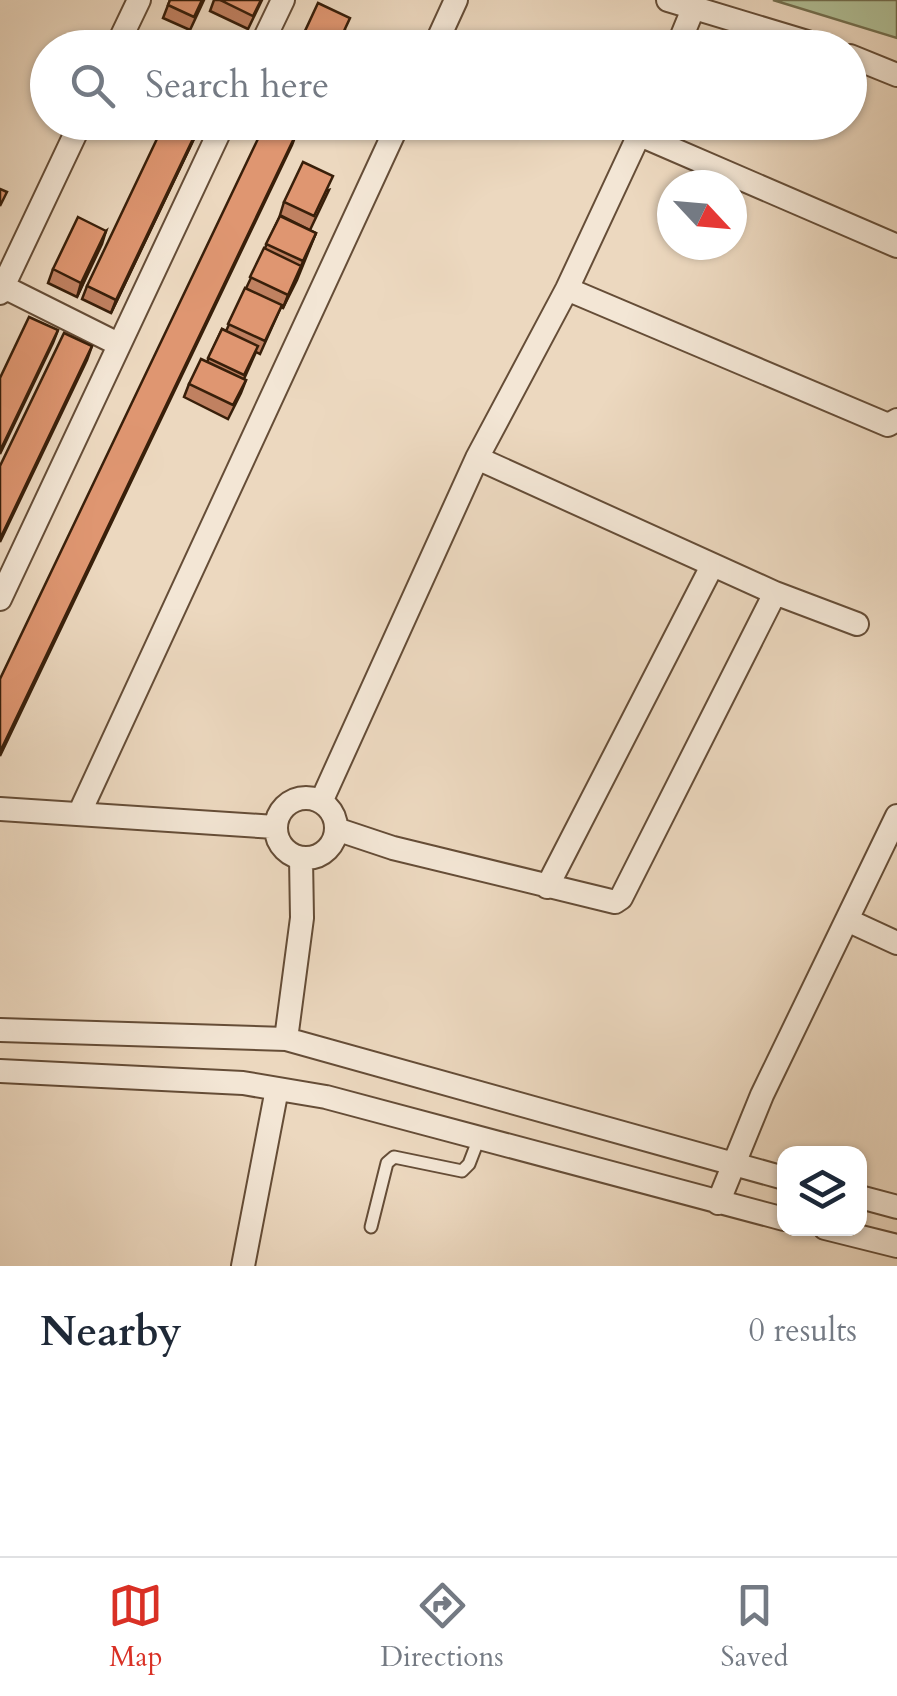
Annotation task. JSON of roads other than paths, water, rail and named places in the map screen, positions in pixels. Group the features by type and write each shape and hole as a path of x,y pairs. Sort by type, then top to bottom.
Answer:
{"street":[{"path":"125,30 139,0"},
{"path":"268,30 282,0"},
{"path":"442,30 456,0"},
{"path":"668,0 765,30"},
{"path":"684,30 693,9"},
{"path":"867,63 897,75"},
{"path":"72,140 1,288 118,344"},
{"path":"0,599 215,140"},
{"path":"79,814 392,140"},
{"path":"322,802 478,458 566,289 636,140"},
{"path":"668,140 897,246"},
{"path":"566,289 888,425 897,420"},
{"path":"478,458 712,566 857,624"},
{"path":"548,887 712,566"},
{"path":"336,830 393,848 615,902 621,898 774,592"},
{"path":"298,799 322,802 330,810 336,830 329,848 318,856 301,858 285,850 276,827 289,804 298,799"},
{"path":"0,809 276,827"},
{"path":"718,1204 762,1095 897,816"},
{"path":"286,1039 302,918 301,858"},
{"path":"847,920 897,942"},
{"path":"0,1030 286,1039 777,1176"},
{"path":"242,1082 245,1039"},
{"path":"0,1071 242,1082 326,1097 777,1217"},
{"path":"243,1266 277,1089"},
{"path":"867,1199 897,1206"},
{"path":"857,1236 897,1246"}],"lane":[{"path":"370,1227 387,1163 394,1157 462,1170 470,1164 479,1138"}]}
